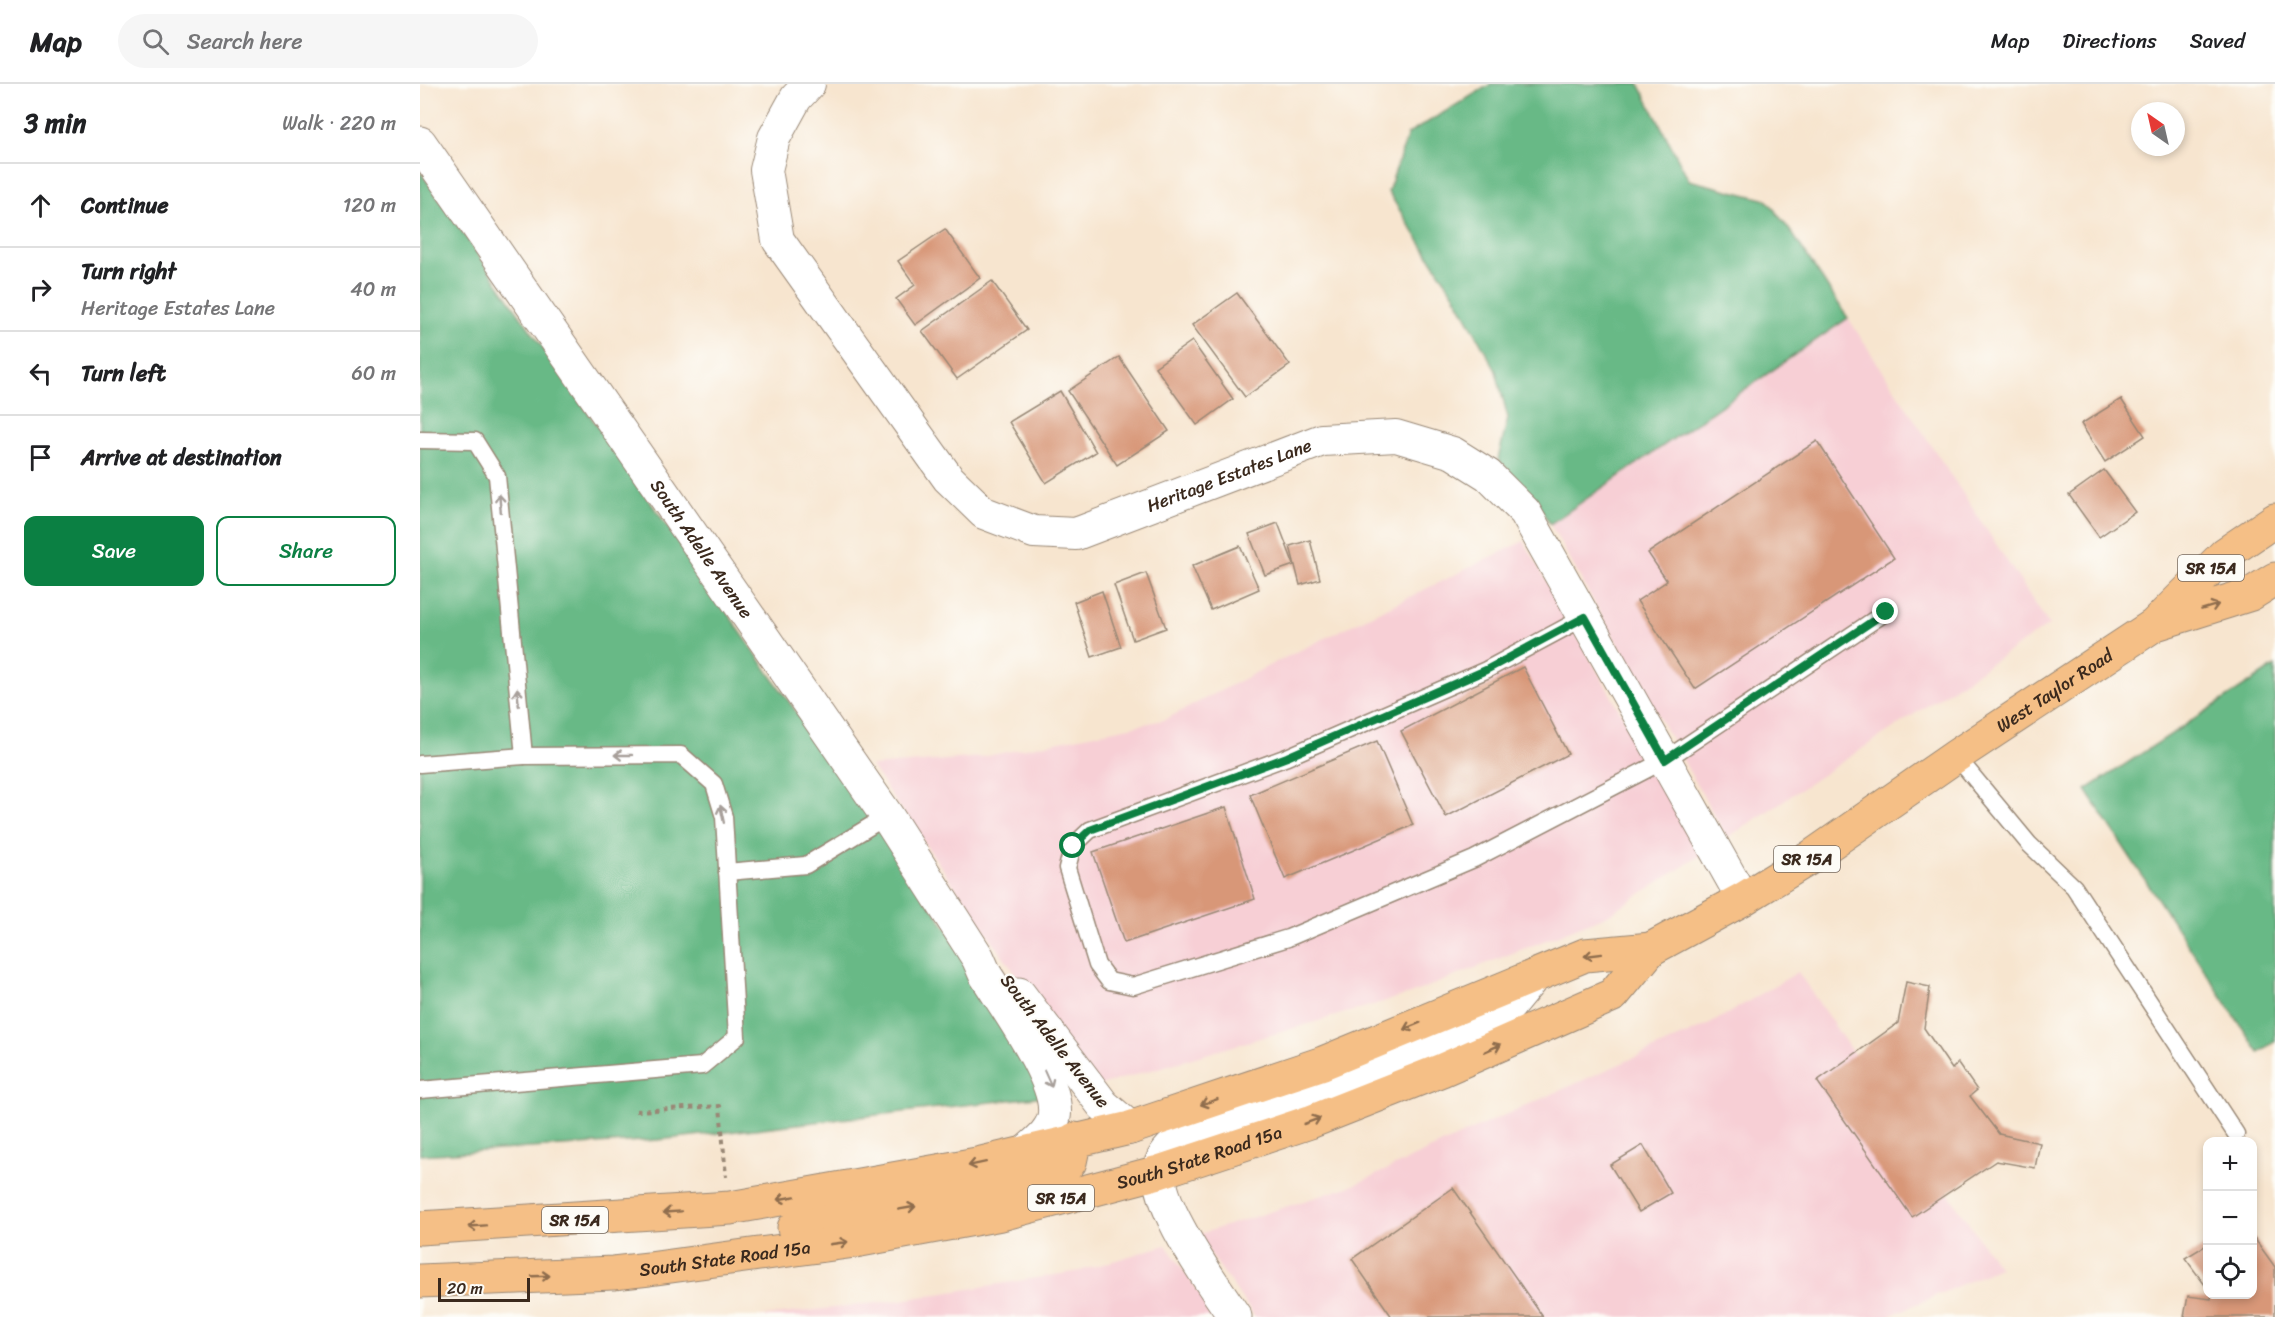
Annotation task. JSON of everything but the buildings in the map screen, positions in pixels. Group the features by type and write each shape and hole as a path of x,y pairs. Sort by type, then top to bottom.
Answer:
{"highway":[{"name":"West Taylor Road","path":"1956,756 2154,625 2225,554 2275,520"},
{"name":"West Taylor Road","path":"2154,625 2251,594 2275,579"},
{"name":"South State Road 15a","path":"420,1281 613,1274 855,1241 1001,1214 1159,1172 1321,1118 1442,1070 1613,995 1651,950 1743,899 1808,859 1956,756"},
{"name":"South State Road 15a","path":"420,1228 730,1208 977,1164 1075,1139 1130,1128 1323,1063 1585,955 1651,950"},
{"path":"649,1269 687,1245 756,1235 986,1193 1054,1177 1070,1162 1075,1139"}],"street":[{"name":"Heritage Estates Lane","path":"809,84 795,98 774,138 766,170 778,240 948,478 984,513 1034,532 1076,534 1322,440 1396,436 1453,453 1488,475 1525,512 1743,899"},
{"name":"South Adelle Avenue","path":"420,143 887,816 978,958 985,974 1043,1067 1053,1089 1054,1117 1046,1134 1026,1152"},
{"name":"South Adelle Avenue","path":"978,958 1001,971 1103,1105 1130,1128"},
{"path":"1235,1317 1181,1234 1166,1203 1159,1172 1162,1160 1170,1148 1198,1130 1432,1044 1504,1012 1533,976"}],"lane":[{"path":"420,440 476,441 497,476 524,756"},
{"path":"1585,617 1486,670 1287,757 1090,830 1073,846 1066,868 1097,965 1109,981 1133,986 1288,938 1474,859 1665,760 1886,612"},
{"path":"420,764 524,756 681,755 714,784 724,817 737,1037 702,1066 420,1090"},
{"path":"1956,756 2030,844 2074,888 2236,1134"},
{"path":"727,872 806,865 887,816"}],"path":[{"path":"636,1111 720,1107 726,1180"}],"shaded area":[{"path":"1848,318 2049,625 1727,838 1550,524"},
{"path":"1524,541 1701,855 1606,916 1410,994 1094,1087 871,766 982,757 1164,720 1276,662"},
{"path":"1798,972 1999,1268 1887,1317 1255,1317 1197,1235 1354,1185 1710,1024"},
{"path":"1166,1245 1216,1317 756,1317 901,1300 1080,1271"}],"green space":[{"path":"1491,84 1639,84 1689,180 1767,200 1794,236 1848,318 1550,524 1535,500 1498,459 1508,418 1496,371 1458,301 1388,192 1408,134"},
{"path":"420,171 1062,1094 658,1140 420,1155"},
{"path":"2275,666 2275,1041 2259,1053 2086,790"}],"route":[{"path":"1073,846 1090,830 1287,757 1486,670 1585,617 1665,760 1886,612"}]}
